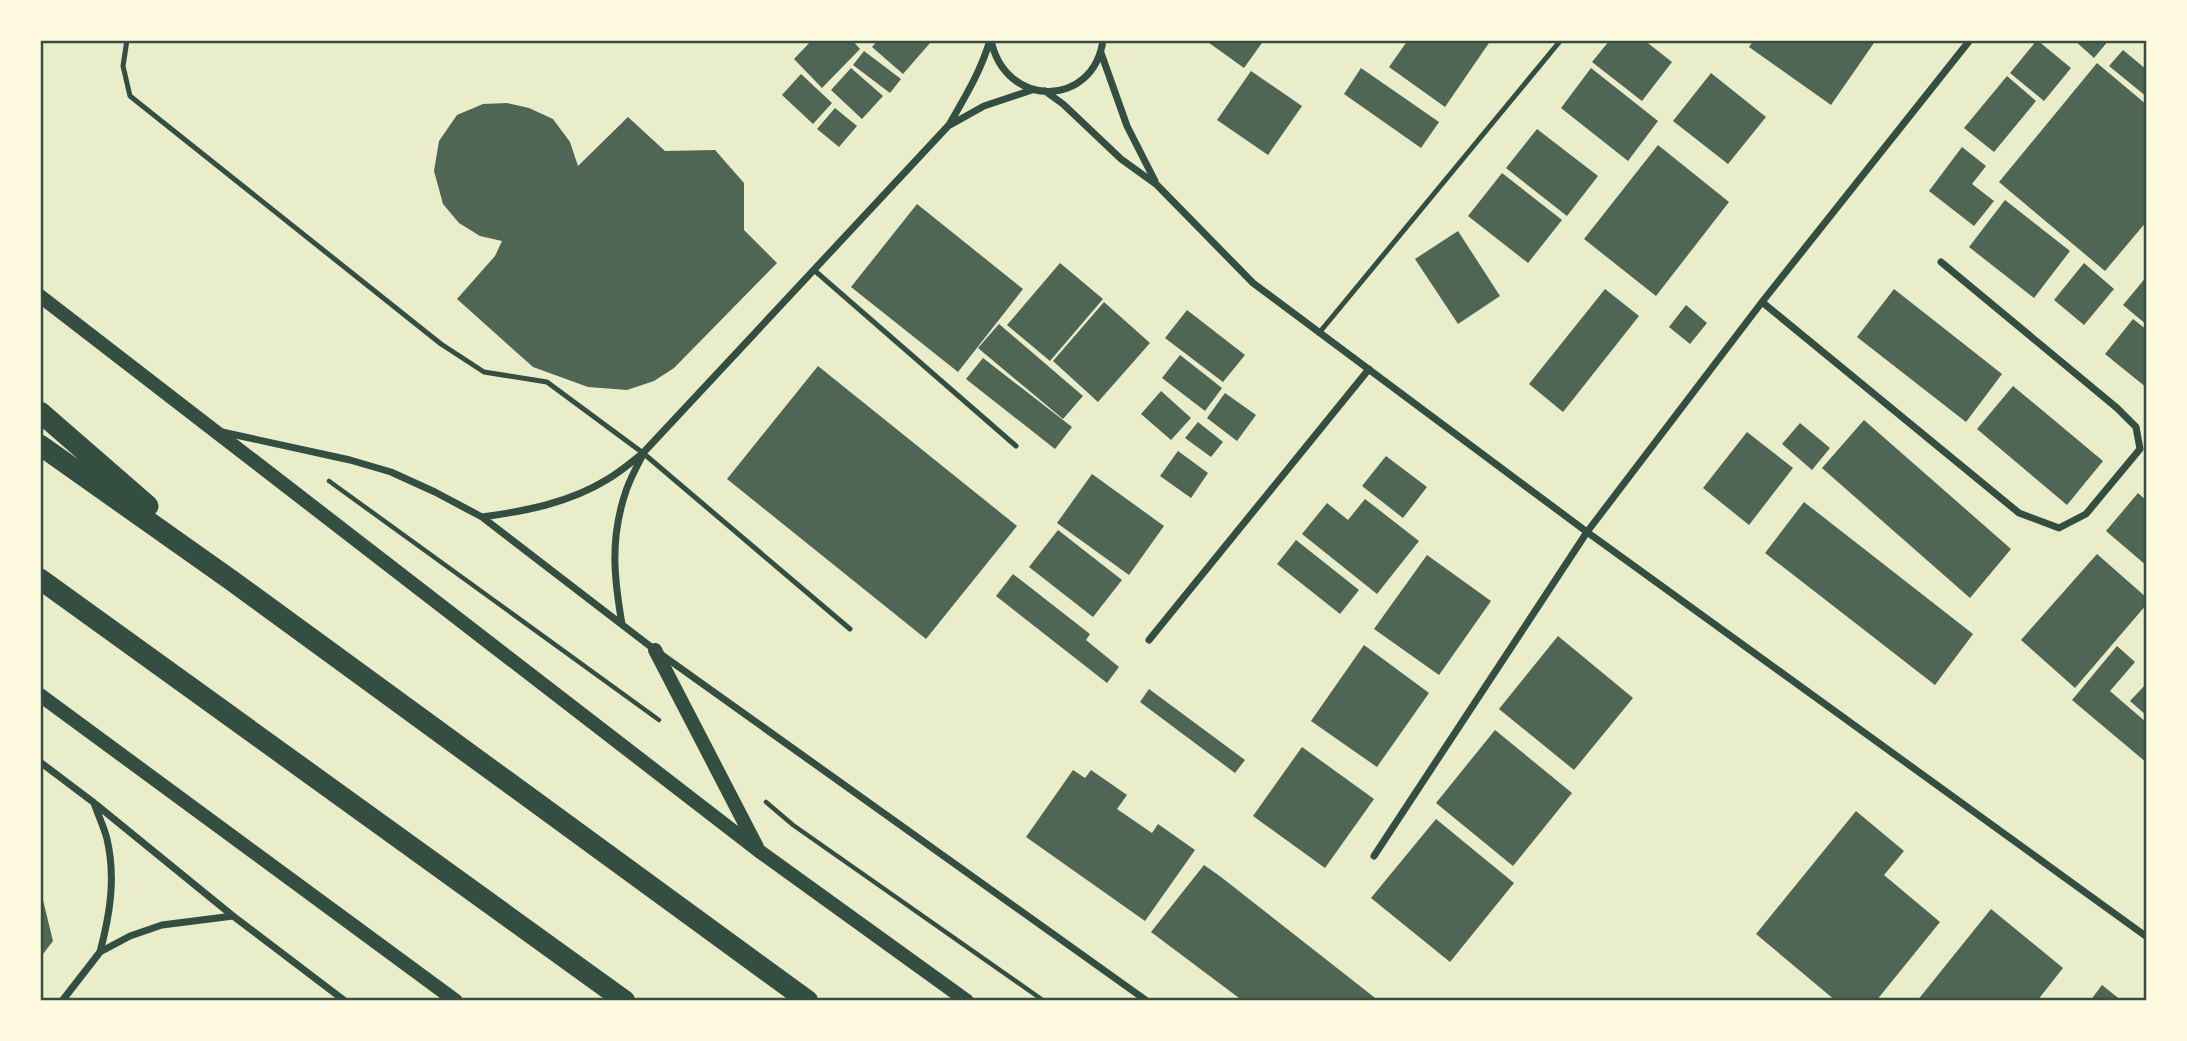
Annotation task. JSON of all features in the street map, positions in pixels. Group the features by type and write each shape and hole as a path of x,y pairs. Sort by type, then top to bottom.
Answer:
{"highway":[{"path":"40,412 231,580"},
{"path":"40,445 231,580 808,1001"},
{"path":"40,579 625,1001"}],"main road":[{"path":"40,296 759,851 967,1001"},
{"path":"654,650 759,851"},
{"path":"40,695 456,1001"}],"street":[{"path":"482,517 526,511 568,499 608,479 643,453 949,125 973,85 991,40"},
{"path":"991,40 1004,71 1022,86 1045,91 1075,85 1090,71 1101,53 1103,40"},
{"path":"1374,856 1587,532 1762,302 1970,40"},
{"path":"1101,53 1127,126 1157,185"},
{"path":"949,125 996,101 1033,89"},
{"path":"1045,91 1063,104 1121,159 1157,185 1253,283 1587,532 2147,937"},
{"path":"1762,302 2019,513 2059,528 2086,514 2140,449 2136,427 2117,408 1941,262"},
{"path":"1149,640 1369,369"},
{"path":"211,429 350,460 391,472 482,517 654,650 1147,1001"},
{"path":"622,624 614,580 615,536 625,493 643,453"},
{"path":"40,762 233,916 345,1001"},
{"path":"62,1001 100,952 110,914 112,876 107,838 93,802"},
{"path":"100,952 130,936 162,925 233,916"}],"lane":[{"path":"127,40 122,66 130,96 441,344 484,372 548,382 643,453 850,629"},
{"path":"1320,333 1561,40"},
{"path":"814,270 1016,446"}],"building":[{"path":"812,40 852,40 860,49 822,88 794,59"},
{"path":"878,40 927,40 930,43 903,74 872,47"},
{"path":"1205,40 1264,40 1244,68"},
{"path":"1408,40 1491,40 1445,107 1389,67"},
{"path":"1610,40 1644,40 1672,62 1642,101 1592,62"},
{"path":"1754,40 1876,40 1831,105 1749,47"},
{"path":"2037,40 2071,68 2044,101 2010,73"},
{"path":"2074,40 2109,40 2094,58"},
{"path":"2123,50 2147,70 2147,97 2109,66"},
{"path":"864,51 901,79 890,93 853,65"},
{"path":"2097,63 2147,105 2147,221 2105,271 1999,182"},
{"path":"851,68 883,96 862,119 831,90"},
{"path":"1361,68 1439,122 1421,148 1344,94"},
{"path":"1591,68 1658,121 1628,161 1561,108"},
{"path":"1251,71 1302,106 1268,155 1217,120"},
{"path":"1711,73 1766,117 1728,164 1673,121"},
{"path":"801,74 832,103 813,124 782,95"},
{"path":"2007,76 2036,101 1994,152 1964,128"},
{"path":"507,103 529,108 553,119 570,142 578,166 628,117 665,151 715,150 744,183 744,230 777,263 674,368 654,381 627,390 588,387 533,367 457,299 495,256 502,241 480,236 459,223 443,204 434,171 439,141 457,115 483,104"},
{"path":"835,108 857,126 839,147 817,129"},
{"path":"1537,129 1598,176 1567,216 1506,168"},
{"path":"1658,145 1729,202 1656,296 1584,239"},
{"path":"1962,147 1986,166 1972,184 1994,201 1974,226 1929,191"},
{"path":"1502,173 1562,220 1528,263 1468,216"},
{"path":"2005,200 2070,251 2034,298 1969,247"},
{"path":"917,204 1023,289 958,372 851,287"},
{"path":"1458,231 1500,296 1458,324 1415,259"},
{"path":"1060,263 1103,299 1050,361 1007,325"},
{"path":"2084,263 2114,289 2084,325 2054,300"},
{"path":"2147,276 2147,325 2123,305"},
{"path":"1605,289 1639,316 1563,412 1529,384"},
{"path":"1894,289 2002,374 1966,422 1857,337"},
{"path":"1104,302 1150,343 1098,402 1053,361"},
{"path":"1686,305 1707,323 1690,344 1669,327"},
{"path":"1187,310 1245,355 1223,382 1165,338"},
{"path":"2133,319 2147,330 2147,388 2105,354"},
{"path":"999,324 1083,396 1063,419 978,348"},
{"path":"1180,355 1222,388 1205,411 1162,378"},
{"path":"983,358 1072,427 1055,449 966,379"},
{"path":"818,366 1017,526 926,639 727,479"},
{"path":"2013,386 2103,461 2067,505 1977,429"},
{"path":"1161,391 1191,418 1171,440 1141,414"},
{"path":"1225,393 1256,415 1237,441 1207,418"},
{"path":"1864,420 2011,549 1970,598 1822,468"},
{"path":"1198,422 1223,442 1211,457 1185,438"},
{"path":"1800,423 1830,448 1812,470 1782,444"},
{"path":"1747,432 1793,468 1749,525 1703,488"},
{"path":"1178,451 1208,473 1191,498 1160,476"},
{"path":"1386,456 1427,487 1403,518 1362,486"},
{"path":"1092,474 1164,526 1129,575 1057,523"},
{"path":"2138,493 2147,501 2147,566 2106,531"},
{"path":"1365,499 1419,541 1377,594 1302,534 1327,503 1348,520"},
{"path":"1804,502 1973,634 1935,685 1765,553"},
{"path":"1058,530 1122,580 1093,617 1029,567"},
{"path":"1296,540 1359,590 1340,614 1277,564"},
{"path":"2097,554 2147,598 2147,604 2075,688 2021,640"},
{"path":"1427,555 1491,601 1439,675 1374,629"},
{"path":"1013,574 1090,634 1086,640 1119,667 1107,683 996,596"},
{"path":"1558,636 1633,698 1574,770 1499,709"},
{"path":"1364,645 1429,693 1377,767 1311,721"},
{"path":"2117,646 2135,662 2110,691 2147,723 2147,763 2072,700"},
{"path":"2147,683 2147,716 2130,701"},
{"path":"1149,689 1245,760 1235,773 1140,702"},
{"path":"1495,730 1572,793 1513,866 1436,803"},
{"path":"1302,747 1374,799 1325,868 1253,816"},
{"path":"1073,770 1085,778 1091,770 1127,795 1117,809 1152,833 1158,824 1195,850 1145,921 1026,837"},
{"path":"1856,811 1904,851 1884,875 1940,922 1876,1001 1836,1001 1756,934"},
{"path":"1436,819 1514,883 1450,962 1371,898"},
{"path":"1204,865 1379,1001 1243,1001 1151,932"},
{"path":"40,888 53,941 40,958"},
{"path":"1991,909 2063,968 2037,1001 1917,1001"},
{"path":"2102,985 2122,1001 2090,1001"}]}
